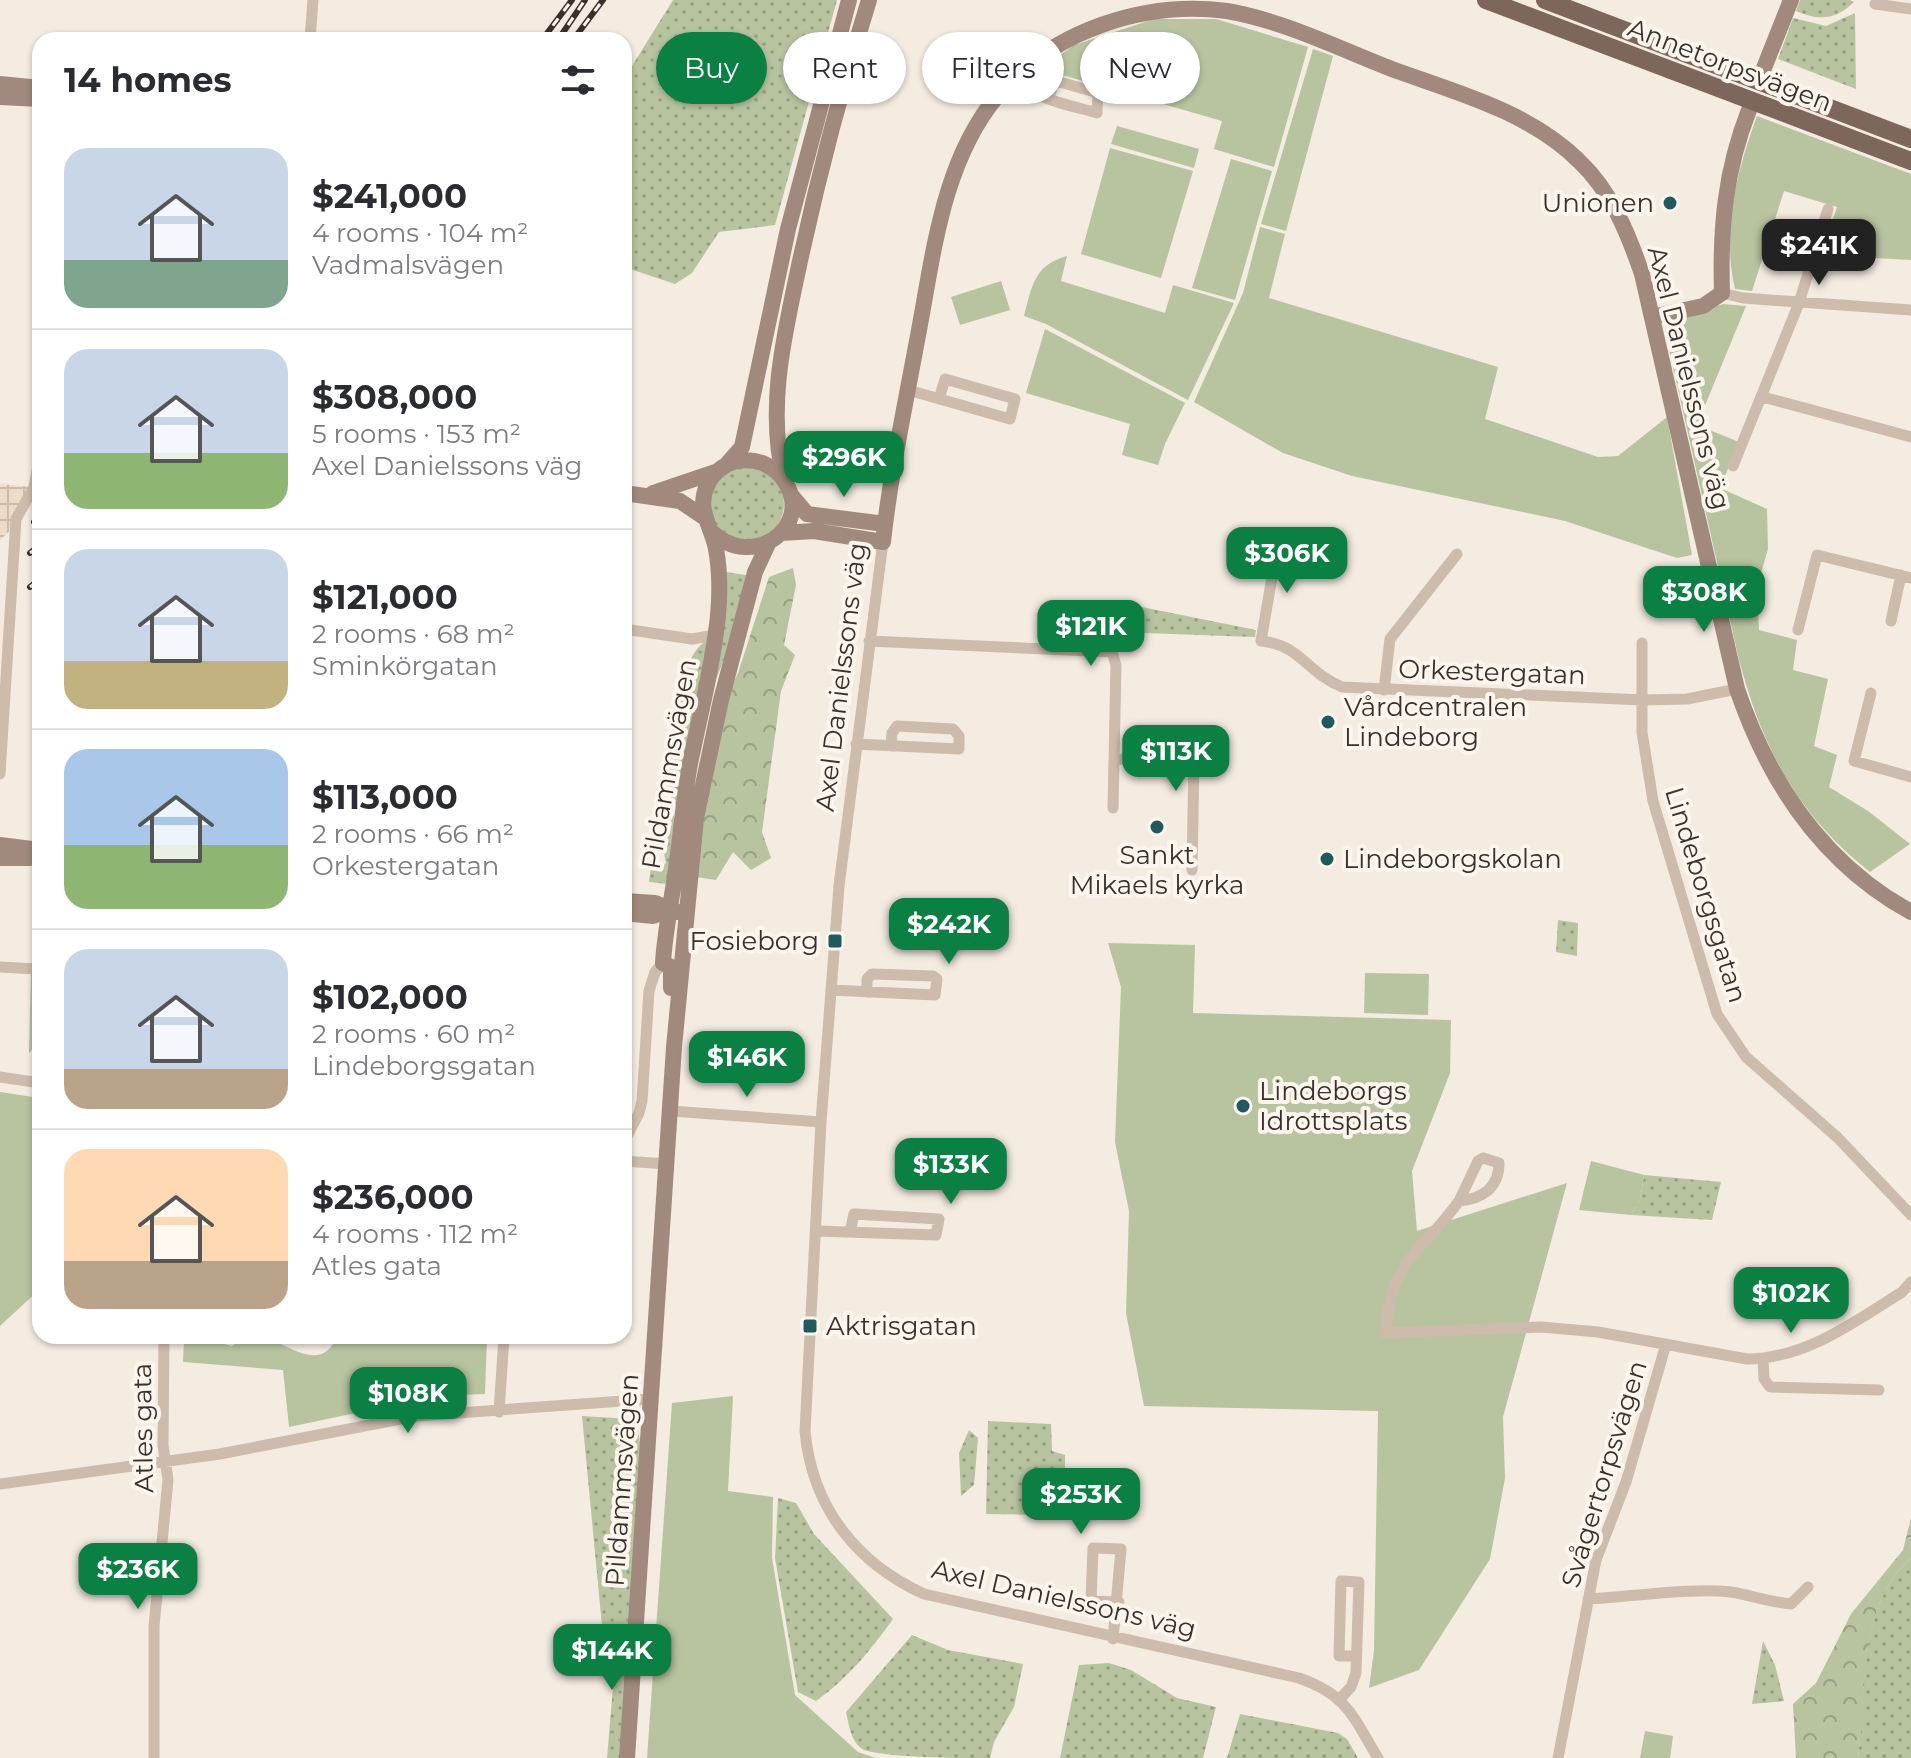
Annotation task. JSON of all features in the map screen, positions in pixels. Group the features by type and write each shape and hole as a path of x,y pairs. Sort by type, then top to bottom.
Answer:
{"main road":[{"name":"Pildammsvägen","path":"674,1047 671,967 663,963 668,911 691,760 715,635 719,584 704,493 721,468 742,447 788,229 849,0"},
{"name":"Pildammsvägen","path":"627,1758 674,1047 696,818 706,760 755,572 774,538 788,521 788,487 777,428 785,332 829,138 869,0"},
{"name":"Annetorpsvägen","path":"1545,0 1911,139"},
{"path":"1762,73 1791,0"},
{"name":"Annetorpsvägen","path":"1488,1 1911,161"},
{"name":"Axel Danielssons väg","path":"1064,42 1110,21 1161,10 1203,8 1274,24 1524,121 1582,163 1629,235 1652,317 1737,689 1762,755 1792,806 1819,838 1869,886 1911,912"},
{"path":"0,84 32,87"},
{"path":"0,97 32,99"},
{"name":"Axel Danielssons väg","path":"883,542 908,390 946,199 969,139 992,104"},
{"path":"1652,317 1703,306 1722,293 1724,196 1733,153 1749,110"},
{"path":"643,495 739,460 765,463 788,487 807,514 885,524"},
{"path":"632,494 680,501 738,548 814,531 883,542"},
{"path":"0,845 32,849"},
{"path":"0,858 32,858"},
{"path":"632,902 655,903 668,911 687,914"},
{"path":"632,914 653,916 668,911"},
{"name":"Pildammsvägen","path":"636,1758 637,1629"}],"street":[{"path":"311,32 313,0"},
{"path":"1875,4 1911,9"},
{"path":"1733,466 1799,303 1828,209"},
{"path":"1722,293 1799,303 1911,310"},
{"path":"908,390 939,399 1010,419 1015,399 945,379 939,399"},
{"path":"1763,397 1911,437"},
{"path":"0,774 16,519 32,491"},
{"name":"Orkestergatan","path":"1302,540 1283,548 1275,560 1261,641 1289,647 1325,680 1342,687 1643,700 1687,699 1737,689"},
{"name":"Axel Danielssons väg","path":"883,542 856,744 821,1122 805,1431 816,1485 841,1530 886,1575 924,1594 1113,1639 1299,1678 1322,1687 1340,1699 1363,1728 1378,1758"},
{"path":"1384,690 1390,639 1457,554"},
{"path":"1798,630 1817,555 1906,577 1891,621"},
{"path":"632,630 692,639 715,635"},
{"path":"869,641 1112,652 1116,665 1113,808"},
{"name":"Lindeborgsgatan","path":"1642,643 1645,762 1653,801 1724,1028 1746,1057 1838,1138 1911,1215"},
{"path":"1871,693 1854,761 1911,777"},
{"path":"856,744 891,746 959,749 959,736 953,729 897,726 892,733 891,746"},
{"path":"1114,756 1194,762 1192,870"},
{"path":"632,1127 639,1113 649,991 655,972 663,963"},
{"path":"0,967 32,969"},
{"path":"831,990 867,992 935,995 937,979 933,976 872,974 867,979 867,992"},
{"path":"0,1077 32,1082"},
{"path":"671,1111 821,1122"},
{"path":"632,1162 667,1164"},
{"path":"1459,1201 1401,1269 1388,1301 1385,1333 1541,1327 1763,1359 1788,1355 1821,1339 1902,1292 1911,1282"},
{"path":"816,1231 936,1235 939,1219 854,1214 850,1232"},
{"name":"Atles gata","path":"154,1758 154,1626 168,1480 164,1344"},
{"path":"499,1412 503,1344"},
{"name":"Svågertorpsvägen","path":"1558,1758 1600,1547 1626,1482 1666,1344"},
{"path":"1763,1359 1764,1379 1770,1387 1879,1390"},
{"path":"0,1484 303,1440 416,1416 651,1399"},
{"path":"1113,1639 1119,1602 1121,1549 1093,1548 1091,1601 1119,1602"},
{"path":"1340,1699 1355,1678 1356,1656 1359,1582 1341,1581 1339,1656 1356,1656"},
{"path":"1588,1599 1712,1592 1735,1593 1757,1601 1791,1604 1808,1587"}],"green space":[{"path":"673,0 837,0 828,32 783,32 783,104 808,104 775,225 719,232 692,273 675,284 632,270 632,66"},
{"path":"1800,0 1854,2 1834,15 1820,17 1796,11"},
{"path":"1855,13 1856,89 1778,59 1793,18 1826,26"},
{"path":"1154,19 1216,19 1308,47 1274,167 1214,149 1222,121 1163,104 1200,104 1200,32 1114,32"},
{"path":"1080,43 1080,80 1064,76 1064,52"},
{"path":"1313,49 1333,56 1286,231 1261,224"},
{"path":"1757,116 1911,174 1911,260 1821,255 1837,207 1784,191 1752,291 1735,289 1730,245 1733,201"},
{"path":"1117,126 1199,149 1194,168 1111,144"},
{"path":"1110,148 1193,171 1161,278 1081,254"},
{"path":"1231,159 1272,171 1235,300 1192,288"},
{"path":"1260,227 1285,234 1269,298 1498,367 1485,419 1598,457 1618,456 1667,417 1692,555 1677,558 1565,521 1352,476 1283,453 1194,402 1243,293"},
{"path":"1067,256 1061,281 1165,313 1173,285 1234,303 1188,400 1046,324 1024,316 1032,286 1041,271"},
{"path":"1001,281 1010,310 960,325 951,297"},
{"path":"1723,304 1746,306 1697,425 1739,442 1720,488 1767,509 1768,549 1757,587 1759,630 1797,640 1793,670 1828,679 1814,746 1837,755 1829,787 1868,811 1910,844 1870,872 1822,827 1786,778 1759,723 1739,660 1666,336 1675,320"},
{"path":"1045,329 1185,403 1158,465 1122,455 1130,424 1026,393"},
{"path":"747,467 761,470 773,478 781,490 784,504 781,518 773,530 761,538 747,541 733,538 721,530 713,518 710,504 713,490 721,478 733,470"},
{"path":"793,568 796,585 784,645 795,655 781,691 762,832 771,858 751,870 733,852 716,880 696,877 702,818 723,703 738,673 769,577"},
{"path":"726,572 746,575 729,646 714,685"},
{"path":"1122,603 1256,630 1255,637 1144,633 1144,629 1116,628"},
{"path":"706,641 677,806 667,792 676,710 687,668 695,651"},
{"path":"669,808 675,818 668,884 649,882 651,866 660,868 666,863 662,844 664,811"},
{"path":"1558,920 1578,923 1577,956 1556,952"},
{"path":"1108,943 1195,945 1193,1013 1451,1020 1450,1073 1412,1171 1417,1231 1567,1183 1503,1417 1505,1478 1490,1559 1419,1670 1369,1688 1374,1651 1378,1411 1144,1406 1126,1313 1129,1211 1115,1142 1121,987"},
{"path":"31,972 32,1050 29,1053"},
{"path":"1365,973 1429,974 1428,1015 1364,1013"},
{"path":"0,1092 32,1097 32,1296 0,1326"},
{"path":"1591,1161 1644,1175 1640,1200 1631,1215 1579,1210"},
{"path":"1644,1175 1721,1182 1712,1220 1631,1215 1640,1200"},
{"path":"184,1344 282,1344 313,1355 322,1354 332,1344 487,1344 485,1394 437,1396 289,1427 283,1370 183,1362"},
{"path":"733,1396 728,1491 773,1497 772,1558 795,1695 858,1752 876,1758 647,1758 672,1403"},
{"path":"582,1416 631,1419 638,1428 641,1451 621,1758 607,1758 615,1663 605,1658"},
{"path":"988,1421 1051,1424 1052,1451 1065,1455 1065,1487 1050,1487 1049,1515 986,1514"},
{"path":"969,1430 978,1438 974,1485 961,1496 959,1453"},
{"path":"778,1498 796,1503 814,1534 893,1619 858,1663 816,1701 798,1692 775,1558"},
{"path":"1911,1518 1911,1558 1893,1578 1881,1600 1873,1625 1858,1758 1796,1758 1793,1704 1816,1683 1851,1614 1903,1550"},
{"path":"1911,1558 1911,1758 1858,1758 1872,1625 1893,1578"},
{"path":"912,1635 948,1650 1023,1664 1014,1707 994,1742 990,1758 891,1755 864,1750 856,1743 846,1712"},
{"path":"1763,1641 1775,1665 1784,1701 1752,1704"},
{"path":"1109,1663 1131,1670 1177,1698 1216,1707 1203,1758 1060,1758 1079,1665"},
{"path":"1240,1714 1338,1733 1347,1739 1358,1758 1227,1758"},
{"path":"1645,1731 1673,1736 1670,1758 1640,1758"}],"shaded area":[{"path":"0,484 32,487 15,526 0,540"}],"railway":[{"path":"548,32 572,0"},
{"path":"563,32 585,0"},
{"path":"579,32 603,0"}],"place":[{"name":"Unionen","path":"1670,203"},
{"name":"Vårdcentralen Lindeborg","path":"1328,722"},
{"name":"Sankt Mikaels kyrka","path":"1157,827"},
{"name":"Lindeborgskolan","path":"1327,859"},
{"name":"Fosieborg","path":"835,941"},
{"name":"Lindeborgs Idrottsplats","path":"1243,1106"},
{"name":"Aktrisgatan","path":"810,1326"}]}
